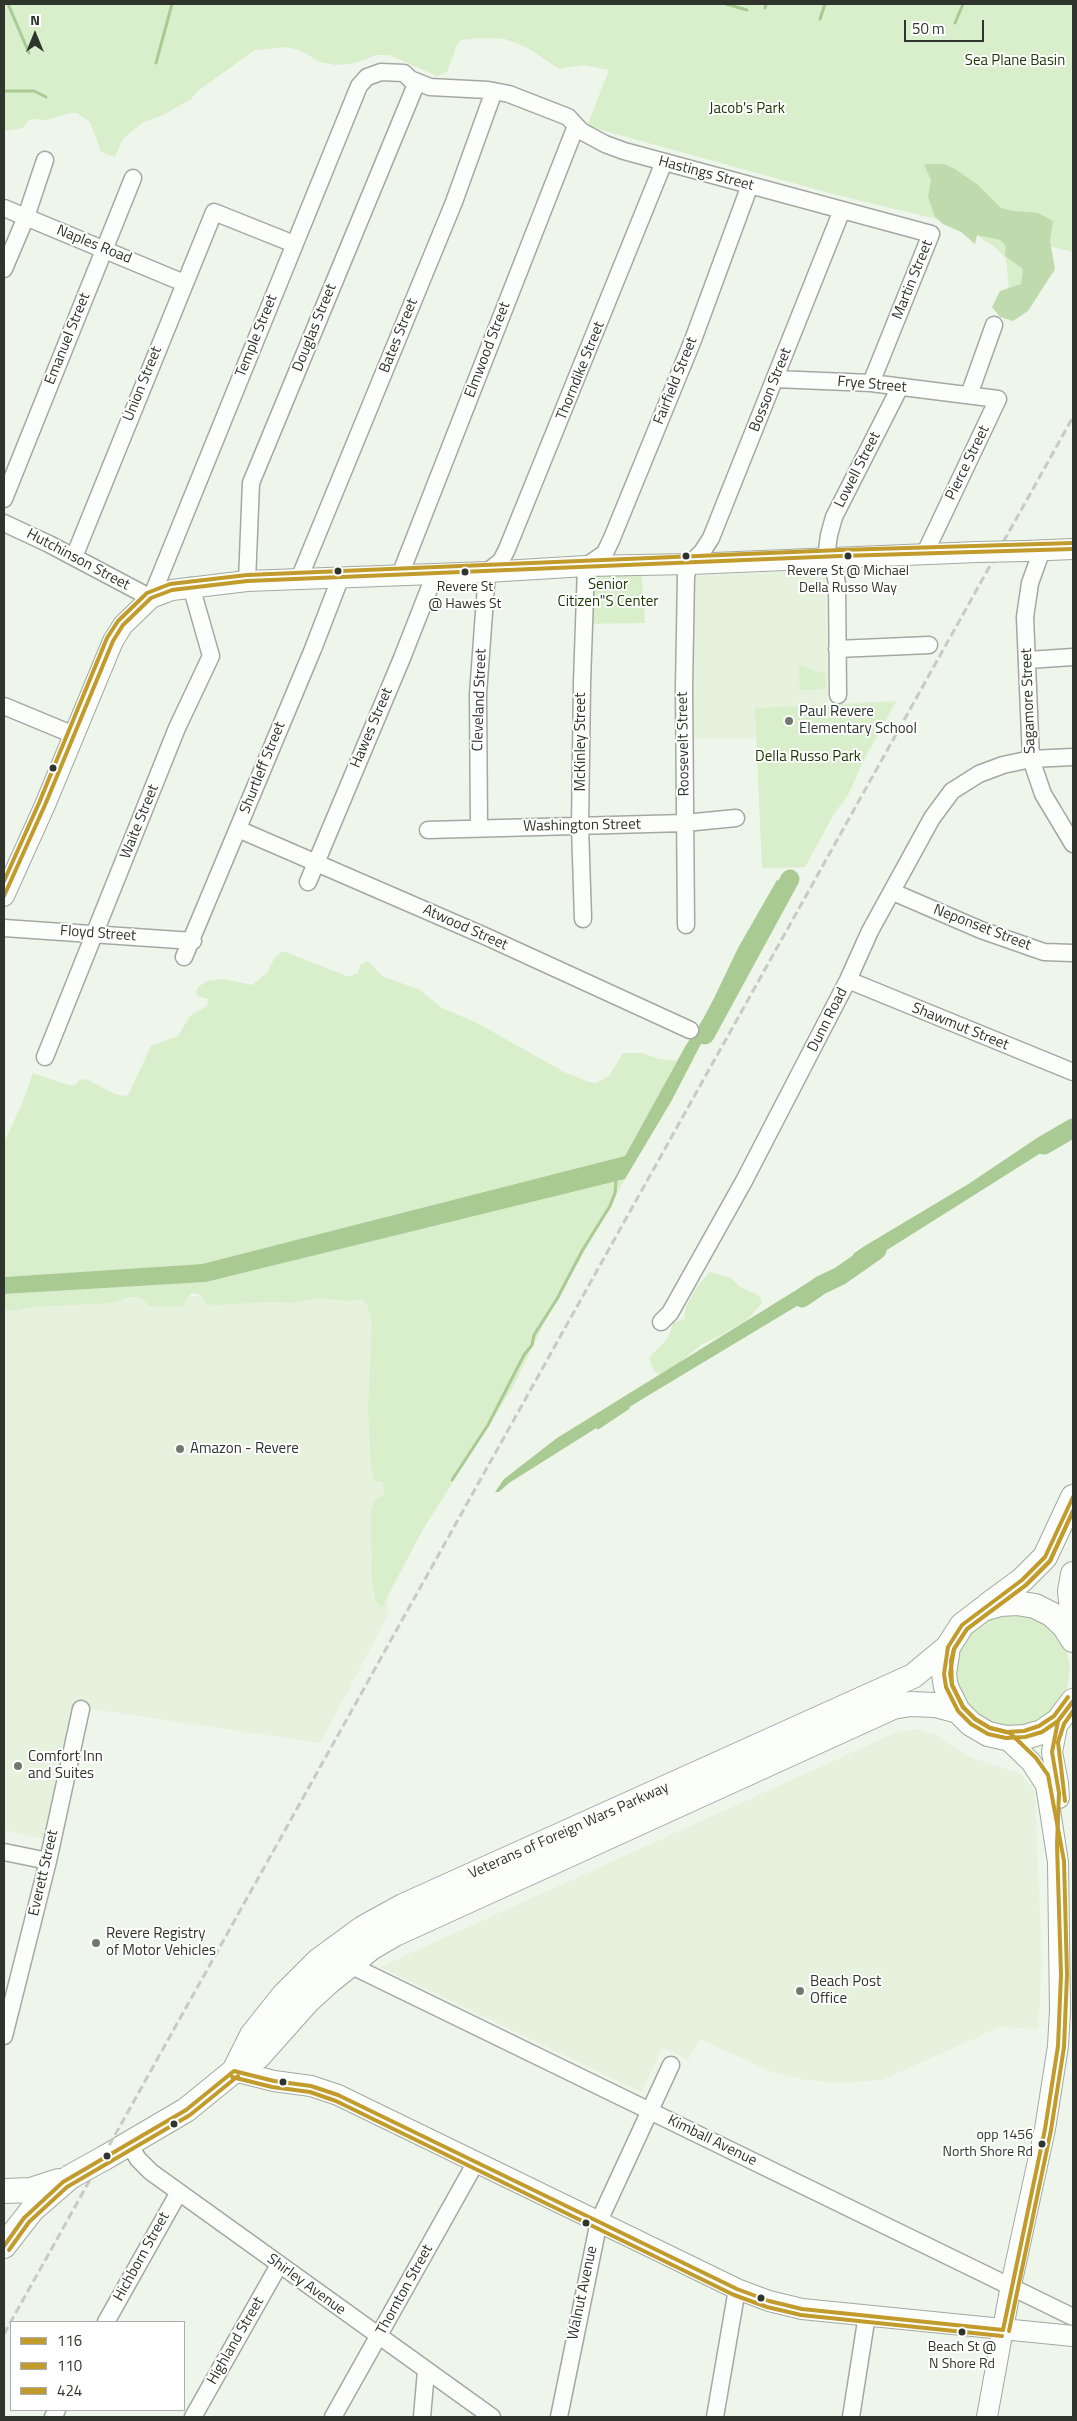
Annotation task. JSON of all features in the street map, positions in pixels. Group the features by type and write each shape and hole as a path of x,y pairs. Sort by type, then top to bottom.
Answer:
{"highway":[{"path":"1073,1497 1045,1557 1022,1580 962,1625 948,1648 945,1660 945,1680 951,1700 958,1711 971,1724 988,1734 1006,1738 1034,1734 1058,1721 1073,1701"},
{"path":"1073,1574 1070,1590 1073,1624"},
{"path":"983,1610 1008,1603 1035,1606 1051,1614 1064,1626 1073,1640"},
{"name":"Veterans of Foreign Wars Parkway","path":"234,2071 252,2035 283,1996 318,1961 363,1928 403,1906 913,1676 948,1648"},
{"name":"Veterans of Foreign Wars Parkway","path":"4,2191 31,2190 70,2177 135,2144 192,2106 234,2071 252,2061 265,2050 307,2002 371,1948 395,1934 893,1707 910,1704 935,1705 958,1711"},
{"name":"Veterans of Foreign Wars Parkway","path":"4,2246 32,2210 70,2177"}],"main road":[{"path":"4,896 22,858 113,641 123,625 151,598 172,590 191,586 247,581 340,579 586,566 690,564 925,553 1073,549"},
{"path":"987,2417 1011,2285 1045,2129 1058,2046 1060,1923 1056,1845 1058,1783 1052,1752 1058,1721"},
{"path":"1006,1738 1031,1762 1043,1778 1056,1845"},
{"path":"234,2071 274,2081 311,2086 338,2095 737,2288 784,2305 867,2316 1073,2336"}],"street":[{"name":"Hastings Street","path":"367,77 381,72 404,74 430,87 494,91 509,94 568,117 576,126 605,144 664,162 842,210"},
{"name":"Temple Street","path":"151,598 359,86 367,77"},
{"name":"Douglas Street","path":"247,581 251,482 417,82"},
{"name":"Bates Street","path":"299,579 454,202 494,91"},
{"name":"Elmwood Street","path":"400,575 576,126"},
{"path":"4,269 26,217 45,160"},
{"name":"Thorndike Street","path":"487,572 501,561 507,549 664,162"},
{"name":"Emanuel Street","path":"4,500 133,178"},
{"name":"Fairfield Street","path":"586,566 605,553 612,538 693,340 750,185"},
{"name":"Naples Road","path":"4,208 184,283"},
{"name":"Bosson Street","path":"690,564 702,552 711,538 842,210"},
{"name":"Martin Street","path":"842,210 931,234 872,383"},
{"name":"Union Street","path":"74,557 214,212 294,244"},
{"path":"969,396 994,325"},
{"name":"Frye Street","path":"775,379 872,383 969,396"},
{"name":"Lowell Street","path":"826,557 834,518 900,387"},
{"name":"Pierce Street","path":"925,553 998,399 969,396"},
{"name":"Hutchinson Street","path":"4,523 74,557 151,598"},
{"name":"Sagamore Street","path":"1034,551 1025,617 1030,759 1043,794 1073,844"},
{"path":"826,557 834,568 837,584 838,695"},
{"name":"Roosevelt Street","path":"686,926 684,603 686,575 690,564"},
{"name":"McKinley Street","path":"583,918 580,826 586,566"},
{"name":"Cleveland Street","path":"479,828 478,694 487,572"},
{"name":"Hawes Street","path":"308,882 402,658 435,574"},
{"name":"Shurtleff Street","path":"184,957 193,941 340,579"},
{"name":"Waite Street","path":"45,1057 177,728 211,656 191,586"},
{"path":"838,650 929,645"},
{"path":"1028,660 1073,657"},
{"path":"4,706 74,735"},
{"name":"Dunn Road","path":"661,1322 670,1312 744,1181 848,980 870,931 932,818 952,791 979,774 1003,765 1030,759 1073,757"},
{"name":"Washington Street","path":"428,830 685,823 736,818"},
{"name":"Atwood Street","path":"238,829 316,862 690,1030"},
{"name":"Neponset Street","path":"893,892 981,930 1044,952 1073,953"},
{"name":"Floyd Street","path":"4,928 193,941"},
{"name":"Shawmut Street","path":"848,980 1073,1072"},
{"name":"Everett Street","path":"4,2036 48,1861 81,1709"},
{"path":"4,1852 48,1861"},
{"name":"Kimball Avenue","path":"350,1965 1011,2285 1073,2317"},
{"name":"Walnut Avenue","path":"559,2417 599,2221 671,2065"},
{"name":"Shirley Avenue","path":"135,2144 145,2167 492,2417"},
{"name":"Thornton Street","path":"333,2417 476,2162"},
{"name":"Hichborn Street","path":"107,2321 179,2192"},
{"name":"Highland Street","path":"193,2417 279,2265"},
{"path":"715,2417 737,2288"},
{"path":"851,2417 867,2316"},
{"path":"422,2417 426,2371"}],"shaded area":[{"path":"924,164 944,164 955,169 978,185 1001,208 1038,213 1053,221 1050,241 1055,269 1028,311 1013,321 1000,317 992,307 1000,291 1021,284 1023,269 1005,256 1006,246 1000,240 977,235 975,244 961,232 943,224 935,217 928,197 931,180"},
{"name":"Paul Revere Elementary School","path":"825,570 828,704 898,700 805,867 762,868 757,738 692,739 691,576"},
{"path":"777,880 786,883 672,1100 625,1179 206,1282 4,1294 4,1277 202,1264 625,1156 686,1045 706,1015 738,948"},
{"path":"1062,1126 1065,1130 1064,1136 1052,1146 879,1255 858,1266 855,1264 853,1254 863,1247 970,1183 1037,1138"},
{"path":"819,1276 825,1281 823,1286 797,1306 644,1398 509,1483 499,1492 495,1492 504,1479 557,1438"},
{"path":"381,1292 388,1616 320,1743 78,1707 46,1840 4,1830 4,1300"},
{"path":"916,1729 935,1735 969,1757 1021,1774 1035,1791 1042,1964 1038,2029 1000,2027 882,2080 841,2083 806,2080 769,2071 700,2039 688,2060 663,2048 641,2092 380,1967 895,1733"}],"green space":[{"path":"4,4 1073,4 1073,252 1013,237 1033,282 1009,291 1006,259 995,247 966,226 833,194 587,126 609,70 583,65 559,69 528,48 505,39 481,38 461,40 456,47 447,72 437,76 389,55 376,55 355,63 336,65 320,62 299,50 285,47 255,50 199,90 191,99 163,115 144,122 128,134 122,141 115,157 101,152 90,122 77,113 70,113 47,120 34,119 28,121 23,128 4,131"},
{"name":"Senior Citizen\"S Center","path":"641,562 645,623 579,624 574,564"},
{"path":"799,665 825,674 826,689 800,690"},
{"name":"Della Russo Park","path":"895,702 867,753 848,795 833,815 805,867 762,868 755,708"},
{"path":"283,951 349,977 358,973 361,964 368,961 382,976 420,990 442,1008 477,1023 566,1073 589,1082 596,1083 609,1076 623,1053 642,1053 659,1059 677,1061 625,1156 202,1264 4,1277 4,1142 22,1104 33,1073 74,1086 80,1080 86,1079 117,1095 128,1096 151,1046 178,1036 190,1016 207,1006 208,999 197,996 198,987 207,981 223,979 252,985 267,973 275,957"},
{"path":"625,1179 543,1325 514,1385 422,1531 382,1607 376,1602 372,1583 371,1512 374,1500 385,1494 382,1482 374,1481 371,1469 368,1408 372,1323 368,1307 363,1299 348,1301 319,1298 295,1303 269,1302 215,1305 207,1304 201,1295 192,1293 185,1300 184,1306 177,1307 150,1306 140,1297 130,1297 113,1303 31,1307 13,1311 4,1309 4,1294 206,1282"},
{"path":"710,1272 731,1278 740,1287 760,1296 762,1303 747,1320 702,1344 669,1371 659,1375 654,1371 649,1358 668,1338 673,1323 684,1319 686,1306 699,1284"},
{"path":"1006,1610 1043,1620 1057,1632 1066,1649 1070,1668 1067,1688 1057,1705 1042,1719 1024,1726 1004,1727 985,1719 957,1694 951,1669 972,1625"}],"waterway":[{"path":"8,4 29,53"},
{"path":"156,63 172,4"},
{"path":"726,4 747,10"},
{"path":"765,8 766,4"},
{"path":"820,19 825,4"},
{"path":"955,23 963,4"},
{"path":"4,91 34,91 46,97"},
{"path":"705,1035 790,879"},
{"path":"1044,1145 1073,1128"},
{"path":"452,1480 488,1425 524,1355 532,1345 534,1335 557,1299 582,1251 610,1206 615,1193 616,1180"},
{"path":"802,1298 821,1285 840,1276 877,1250"},
{"path":"598,1428 628,1408"}],"railway":[{"path":"11,2321 1073,417"},
{"path":"4,2334 10,2323"}],"transit line":[{"name":"424","path":"4,881 39,803 107,638 118,621 147,593 170,584 247,575 840,550 1073,543"},
{"name":"116","path":"4,896 45,805 113,641 123,625 151,598 172,590 247,581 840,556 1073,549"},
{"name":"116","path":"1071,1704 1058,1721 1042,1732 1025,1737 1006,1738 988,1734 971,1724 958,1711 946,1687 944,1674 948,1647 962,1625 1022,1580 1045,1557 1073,1497"},
{"name":"110","path":"1009,2331 1051,2130 1064,2047 1067,1975 1064,1861 1048,1775 1036,1758 1010,1733 990,1728 975,1719 963,1707 952,1685 951,1661 954,1649 967,1629 1026,1585 1050,1561 1073,1511"},
{"name":"424","path":"1068,1697 1054,1716 1039,1726 1024,1731 1007,1732 990,1728 975,1719 963,1707 952,1685 950,1674 954,1649 967,1629 1026,1585 1050,1561 1073,1511"},
{"name":"116","path":"4,2246 24,2218 63,2182 186,2110 234,2071 274,2081 311,2086 338,2095 737,2289 769,2301 802,2309 1003,2330 1045,2129 1058,2046 1061,1975 1057,1845 1059,1793 1052,1752 1058,1721 1073,1701"},
{"name":"110","path":"1065,1801 1058,1742 1064,1724 1073,1711"},
{"name":"110","path":"9,2250 29,2222 67,2187 190,2115 238,2076"},
{"name":"110","path":"232,2077 272,2087 310,2092 336,2101 734,2295 767,2307 801,2315 1002,2336"}],"place":[{"name":"Revere St @ Michael Della Russo Way","path":"848,556"},
{"name":"Revere St @ Hawes St","path":"465,572"},
{"name":"Paul Revere Elementary School","path":"789,721"},
{"name":"Amazon - Revere","path":"180,1449"},
{"name":"Comfort Inn and Suites","path":"18,1766"},
{"name":"Revere Registry of Motor Vehicles","path":"96,1943"},
{"name":"Beach Post Office","path":"800,1991"},
{"name":"opp 1456 North Shore Rd","path":"1042,2144"},
{"name":"Beach St @ N Shore Rd","path":"962,2332"}],"park label":[{"name":"Sea Plane Basin","path":"1015,61"},
{"name":"Jacob's Park","path":"747,109"}]}
